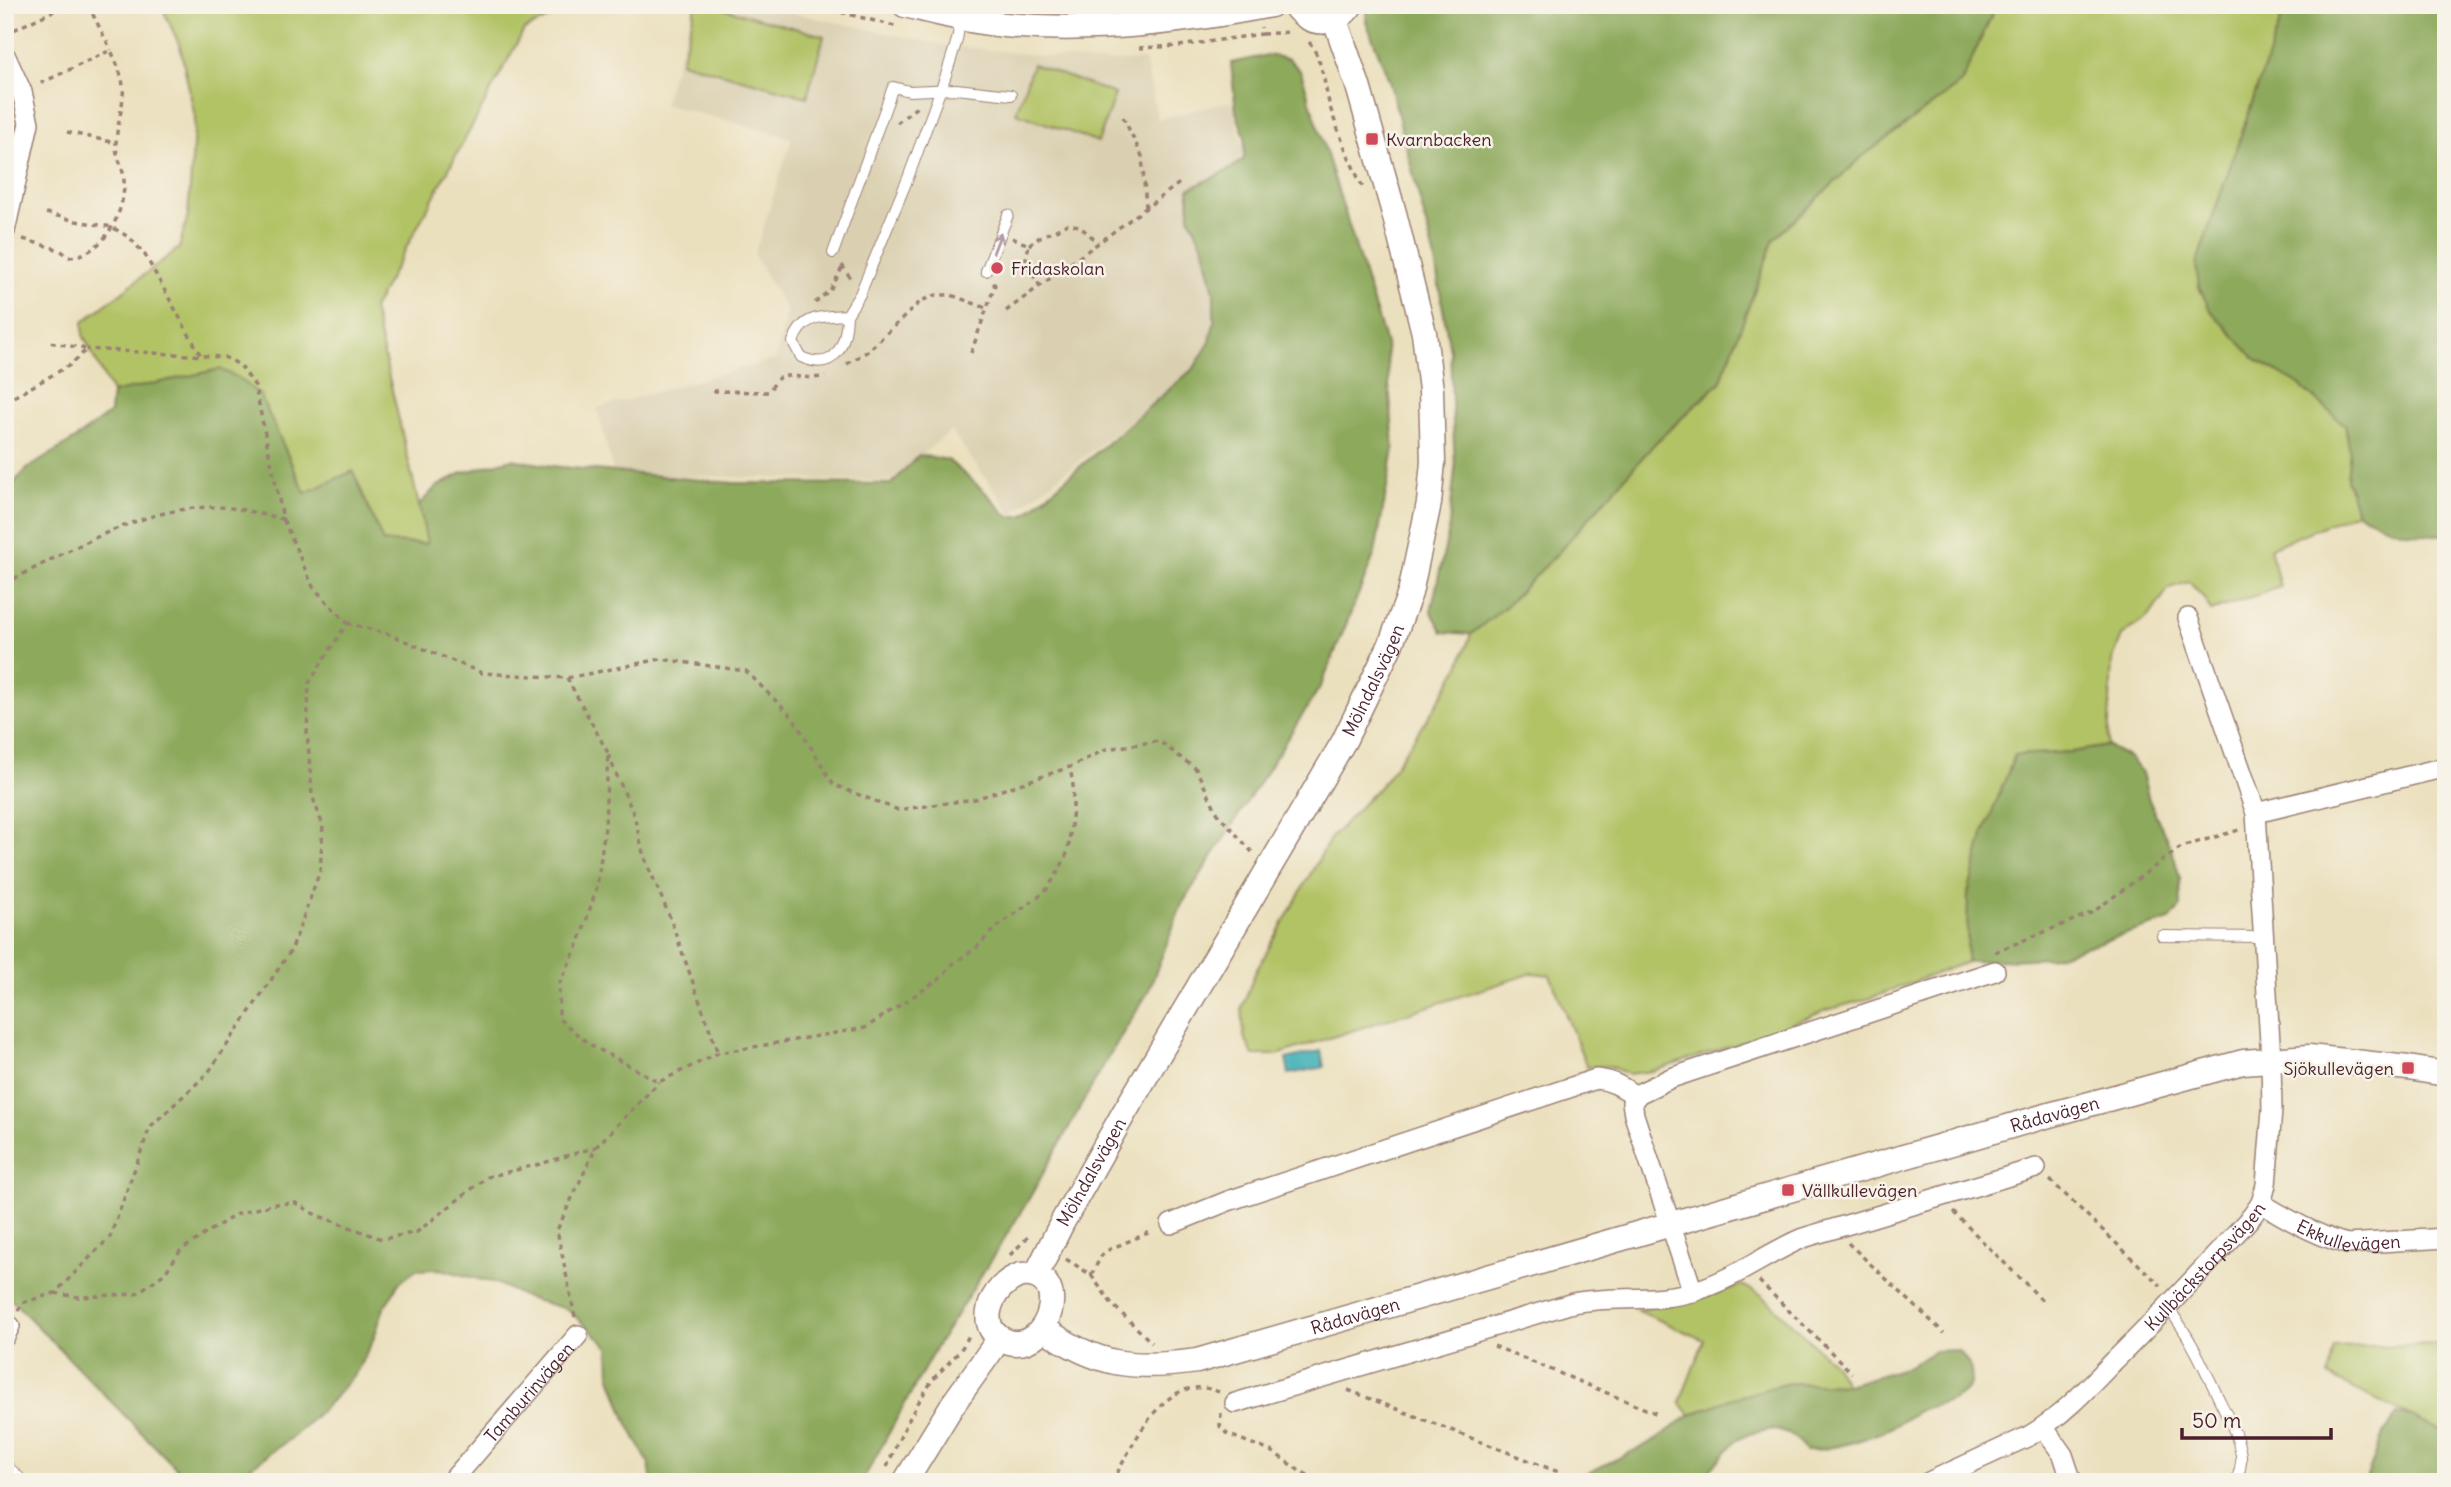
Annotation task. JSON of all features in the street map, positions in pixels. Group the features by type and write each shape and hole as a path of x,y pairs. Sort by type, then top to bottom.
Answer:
{"street":[{"path":"905,5 963,12 1003,25 1094,28 1170,22 1271,5"},
{"path":"1294,5 1300,14 1313,21 1343,13"},
{"name":"Mölndalsvägen","path":"1036,1275 1124,1113 1344,741 1390,646 1413,580 1429,503 1433,461 1431,390 1424,333 1358,86 1343,13"},
{"path":"5,55 27,107 28,136 11,234"},
{"path":"2188,618 2255,819 2271,1059"},
{"path":"2255,819 2446,767"},
{"path":"1693,1292 1634,1115 1632,1102 1636,1097 1671,1078 1995,971"},
{"name":"Rådavägen","path":"1042,1328 1082,1353 1106,1361 1142,1366 1197,1361 2198,1072 2243,1062 2309,1058 2446,1074"},
{"name":"Kullbäckstorpsvägen","path":"1929,1482 2044,1427 2171,1304 2252,1216 2261,1203 2269,1163 2271,1059"},
{"path":"1171,1224 1239,1197 1596,1079 1608,1080 1636,1097"},
{"path":"1235,1403 1573,1303 1595,1299 1664,1299 1693,1292 1723,1281 1778,1248 1803,1238 2036,1168"},
{"name":"Ekkullevägen","path":"2261,1203 2334,1241 2347,1244 2446,1238"},
{"path":"1036,1275 1047,1284 1050,1311 1042,1328 1034,1337 1021,1343 1000,1338 991,1326 989,1318 992,1298 1003,1283 1011,1278 1036,1275"},
{"name":"Tamburinvägen","path":"451,1482 578,1335"},
{"path":"894,1479 939,1426 1000,1338"},
{"path":"2044,1427 2063,1455 2072,1482"}],"lane":[{"path":"847,315 816,317 804,324 797,331 793,342 801,357 820,363 832,358 842,346 847,333 847,315 860,294 908,178 949,65 963,12"},
{"path":"836,256 893,87 909,91 956,89 1011,96"},
{"path":"986,271 1008,215"},
{"path":"2162,936 2262,937"},
{"path":"2171,1304 2235,1433 2241,1458 2235,1482"},
{"path":"5,1464 24,1482"}],"path":[{"path":"5,34 66,5"},
{"path":"11,234 60,250 69,257 80,256 104,239 116,220 124,183 116,143 124,93 120,72 111,50 88,5"},
{"path":"1262,34 1297,34"},
{"path":"1304,38 1317,51 1332,111 1347,155 1364,192"},
{"path":"22,92 111,50"},
{"path":"1123,117 1142,156 1146,207"},
{"path":"67,132 116,143"},
{"path":"1006,311 1181,182"},
{"path":"46,213 76,222 112,228 130,238 145,255 201,356"},
{"path":"1040,286 1025,264 1028,245 1041,234 1059,230 1068,224 1079,226 1099,242"},
{"path":"1001,233 1028,245"},
{"path":"836,256 860,294"},
{"path":"971,354 995,285 986,271"},
{"path":"49,341 87,349 224,357 240,365 256,386 283,519 313,587 347,623 388,634 482,673 567,678 661,659 746,671 793,718 834,785 898,810 975,799 1070,767 1106,749 1159,741 1196,769 1218,814 1256,857"},
{"path":"5,402 71,365 87,349"},
{"path":"5,583 145,517 184,509 222,507 283,519"},
{"path":"54,1293 110,1237 150,1127 208,1073 292,949 320,871 323,826 312,795 307,731 309,683 347,623"},
{"path":"567,678 608,753 634,815 644,857 670,915 718,1053"},
{"path":"608,753 605,827 597,887 579,943 559,984 559,1019 589,1044 659,1082"},
{"path":"578,1335 557,1230 596,1147 659,1082 718,1053 865,1028 938,980 954,963 975,950 994,929 1045,892 1060,870 1068,851 1073,809 1070,767"},
{"path":"1972,979 1973,961 2092,912 2182,847 2255,819"},
{"path":"8,1331 22,1303 54,1293 78,1297 136,1294 165,1273 180,1251 237,1214 274,1204 296,1203 316,1215 382,1238 417,1231 487,1177 596,1147"},
{"path":"2036,1168 2171,1304"},
{"path":"1944,1203 2044,1302"},
{"path":"1091,1275 1102,1255 1110,1249 1171,1224"},
{"path":"1009,1256 1029,1237 1036,1225"},
{"path":"1840,1236 1944,1333"},
{"path":"1752,1275 1852,1373"},
{"path":"894,1479 898,1440 931,1382 966,1343 973,1321"},
{"path":"1482,1341 1660,1415"},
{"path":"1112,1482 1141,1430 1158,1407 1171,1397 1198,1387 1216,1391 1235,1403 1220,1414 1220,1426 1227,1434 1273,1452 1301,1472 1326,1482"},
{"path":"1347,1390 1561,1473"}],"shaded area":[{"name":"Fridaskolan","path":"695,5 755,5 943,45 1099,62 1145,60 1158,119 1232,101 1245,161 1235,328 1197,368 1012,514 951,431 889,481 614,474 597,408 776,359 786,310 754,255 792,138 663,104"}],"green space":[{"path":"161,5 577,5 524,30 373,309 428,544 383,542 305,493 260,395 220,369 112,393 83,335 83,322 179,248 188,215 195,117 180,46"},
{"path":"696,5 710,5 824,36 807,97 681,62"},
{"path":"1368,5 1996,5 1961,83 1863,156 1774,239 1720,382 1655,443 1556,555 1505,607 1471,634 1443,632 1431,611 1448,534 1455,470 1450,351 1434,255 1389,80 1366,21"},
{"path":"1996,5 2286,5 2196,265 2254,358 2299,385 2345,425 2350,450 2347,480 2357,512 2270,548 2280,587 2211,611 2189,582 2169,588 2150,615 2122,636 2112,661 2108,746 2072,752 2015,755 1983,835 1968,894 1967,962 1871,998 1827,1010 1735,1045 1653,1071 1628,1074 1609,1066 1587,1067 1550,975 1533,973 1276,1055 1253,1055 1244,1036 1242,1008 1255,973 1330,839 1387,778 1433,710 1458,669 1471,634 1505,607 1556,555 1655,443 1720,383 1774,239 1863,156 1961,83"},
{"path":"2286,5 2446,5 2446,535 2400,531 2357,512 2347,480 2350,451 2345,425 2299,385 2254,358 2210,310 2199,287 2196,265"},
{"path":"1268,55 1289,59 1301,72 1386,344 1394,449 1375,553 1322,684 1182,904 1148,992 1026,1204 935,1349 862,1482 652,1482 649,1464 627,1422 610,1374 609,1347 567,1309 527,1298 498,1284 440,1269 416,1270 399,1283 384,1308 373,1340 357,1371 331,1401 294,1436 238,1476 215,1480 179,1471 5,1293 5,492 27,469 110,413 112,393 220,369 239,378 260,395 305,493 353,471 383,542 427,544 419,505 436,487 462,473 512,459 551,466 733,483 891,484 919,455 948,460 1008,516 1023,516 1194,368 1210,342 1214,322 1214,292 1204,248 1189,216 1189,189 1227,171 1244,159 1245,137 1236,112 1231,63"},
{"path":"1033,64 1115,94 1098,142 1016,113"},
{"path":"2108,746 2130,758 2142,773 2149,800 2173,853 2180,878 2181,907 2170,920 2050,958 1967,962 1968,894 1983,835 2015,755 2072,752"},
{"path":"1742,1285 1762,1295 1834,1364 1846,1385 1789,1383 1730,1399 1690,1415 1680,1402 1704,1340 1636,1310 1677,1303"},
{"path":"2446,1344 2446,1482 2428,1425 2328,1376 2334,1347"},
{"path":"1958,1350 1971,1370 1970,1384 1961,1395 1918,1411 1880,1433 1860,1440 1806,1451 1794,1436 1773,1429 1749,1434 1735,1441 1700,1482 1569,1482 1654,1441 1690,1415 1730,1399 1789,1383 1847,1385 1908,1367 1935,1351"},
{"path":"2397,1414 2412,1417 2446,1433 2446,1482 2365,1482 2382,1437"}],"water":[{"path":"1321,1051 1324,1067 1289,1074 1286,1059"}],"place":[{"name":"Kvarnbacken","path":"1372,139"},
{"name":"Fridaskolan","path":"997,268"},
{"name":"Sjökullevägen","path":"2408,1068"},
{"name":"Vällkullevägen","path":"1788,1190"}]}
